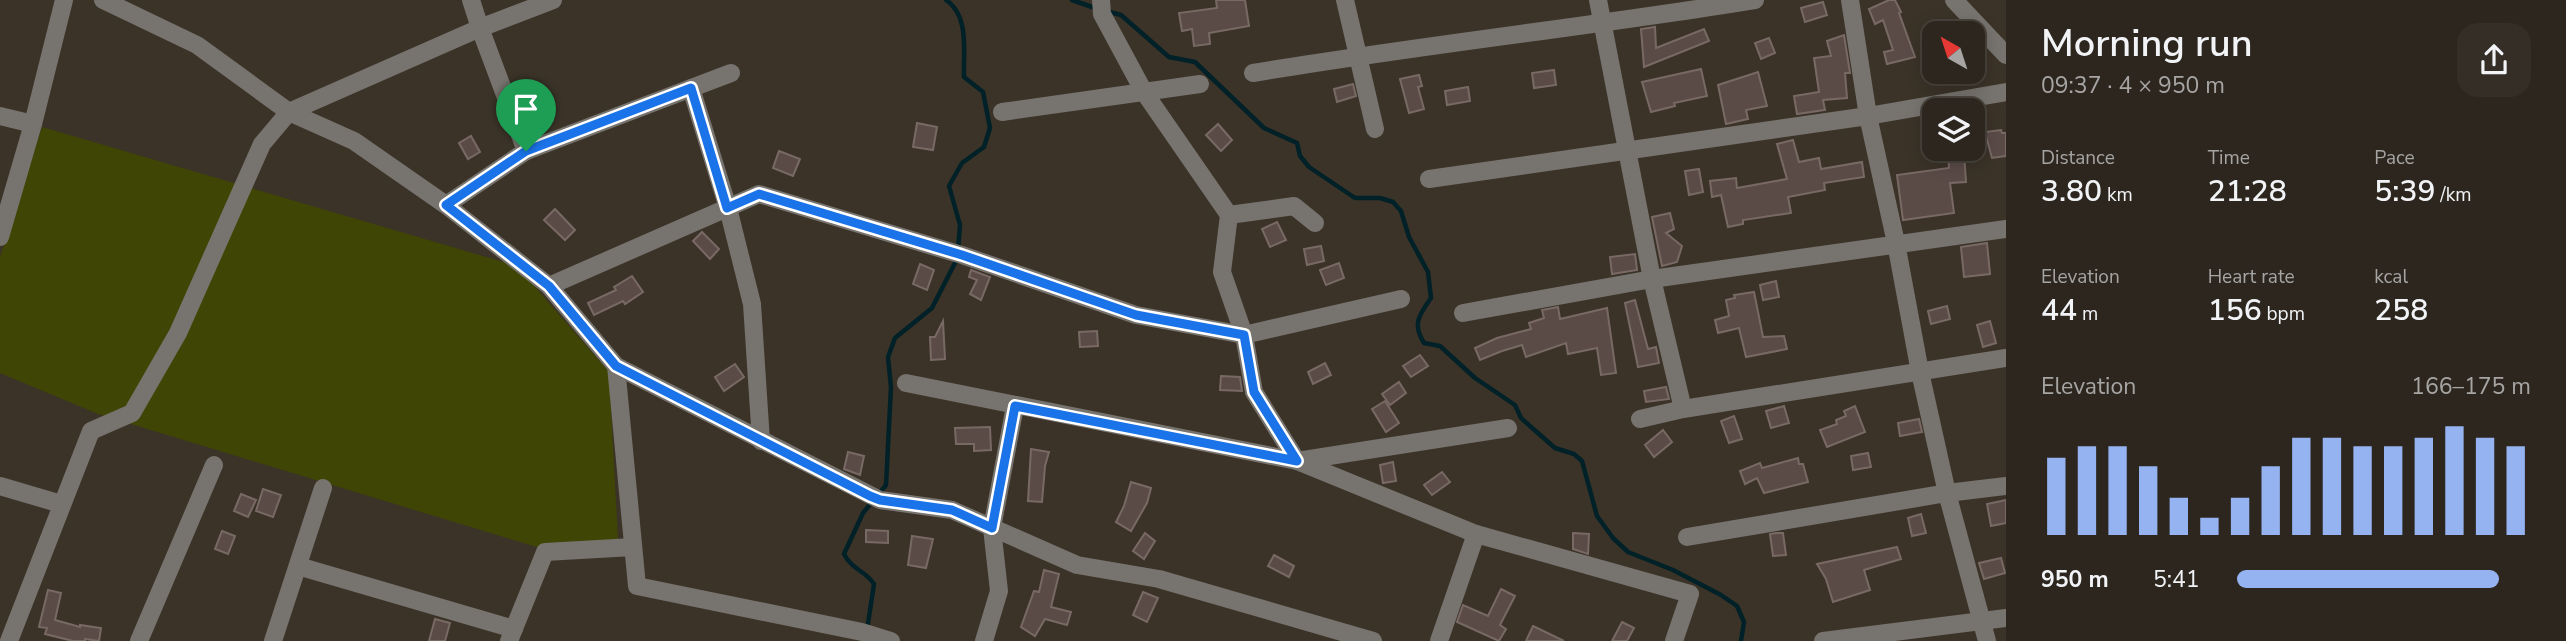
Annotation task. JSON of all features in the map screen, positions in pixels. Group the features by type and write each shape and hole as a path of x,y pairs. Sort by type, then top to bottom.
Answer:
{"street":[{"path":"0,237 33,124 64,0"},
{"path":"103,0 197,45 289,112 354,141 446,205 549,286 616,366 761,441 875,498 952,510 1077,565 1159,579 1373,641"},
{"path":"471,0 526,151"},
{"path":"9,641 91,431 132,413 139,402 178,333 262,144 289,112 480,28 553,0"},
{"path":"1345,0 1375,129"},
{"path":"1598,0 1652,279 1683,409"},
{"path":"1253,73 1755,0"},
{"path":"1850,0 1868,116 1896,243 1920,372 1947,493 1987,641"},
{"path":"1954,0 2006,55"},
{"path":"1102,6 1144,92 1229,215 1222,272 1244,335 1254,392 1297,461"},
{"path":"446,205 526,151 731,73"},
{"path":"1002,112 1200,84"},
{"path":"691,88 752,304 761,441"},
{"path":"1429,179 1868,116 2006,92"},
{"path":"0,116 33,124"},
{"path":"549,286 759,194 958,254 1136,315 1244,335 1401,299"},
{"path":"1229,215 1294,206 1315,223"},
{"path":"1462,313 1652,279 2006,229"},
{"path":"1640,419 1683,409 2006,358"},
{"path":"616,366 637,586 891,641"},
{"path":"906,383 1297,461 1476,534 1690,594 1674,641"},
{"path":"984,641 999,591 992,528 1015,406"},
{"path":"1297,461 1508,428"},
{"path":"139,641 214,465"},
{"path":"0,486 61,504"},
{"path":"1687,537 1947,493 2006,486"},
{"path":"273,641 323,488"},
{"path":"1439,641 1476,534"},
{"path":"298,566 511,635 545,552 634,547"},
{"path":"1823,641 2006,618"}],"green space":[{"path":"42,127 517,266 609,372 618,539 540,548 98,414 0,373 0,257"}],"building":[{"path":"1216,0 1245,0 1249,26 1209,33 1210,44 1194,46 1192,29 1182,31 1179,13 1217,8"},
{"path":"1895,0 1901,12 1899,13 1915,57 1887,64 1884,52 1893,50 1883,20 1875,24 1869,9"},
{"path":"1823,2 1827,15 1805,22 1801,8"},
{"path":"1655,27 1656,48 1704,29 1709,41 1644,67 1641,29"},
{"path":"1844,35 1850,73 1845,73 1847,98 1823,100 1825,110 1797,114 1794,96 1819,92 1814,58 1831,56 1827,41"},
{"path":"1769,38 1775,53 1761,59 1755,43"},
{"path":"1701,69 1707,96 1674,103 1675,106 1651,112 1642,82"},
{"path":"1554,70 1556,85 1534,88 1532,73"},
{"path":"1758,72 1767,106 1746,110 1748,119 1726,124 1718,85"},
{"path":"1419,75 1422,86 1418,87 1424,109 1409,113 1400,79"},
{"path":"1353,84 1356,96 1337,102 1334,89"},
{"path":"1468,87 1470,101 1447,105 1445,91"},
{"path":"917,123 937,127 933,150 913,147"},
{"path":"1218,124 1232,140 1221,151 1206,135"},
{"path":"2001,130 2006,133 2006,156 1992,158 1985,132"},
{"path":"471,136 480,152 468,159 459,143"},
{"path":"1793,140 1799,162 1819,158 1821,169 1862,162 1864,177 1824,183 1825,190 1788,197 1791,213 1743,220 1743,224 1728,227 1721,195 1712,197 1710,181 1736,178 1737,188 1787,179 1777,144"},
{"path":"779,151 800,159 793,176 773,168"},
{"path":"1949,161 1965,161 1966,182 1950,183 1954,213 1903,220 1897,175 1949,168"},
{"path":"1699,169 1703,192 1689,195 1685,171"},
{"path":"555,209 575,230 565,240 544,220"},
{"path":"1670,213 1674,229 1666,233 1682,246 1677,262 1662,266 1652,217"},
{"path":"1277,222 1286,240 1270,247 1262,229"},
{"path":"702,232 719,249 710,259 693,241"},
{"path":"1987,243 1990,274 1964,277 1961,247"},
{"path":"1321,246 1324,261 1307,265 1304,249"},
{"path":"1635,254 1637,270 1612,274 1610,257"},
{"path":"1339,263 1344,278 1326,285 1320,270"},
{"path":"920,264 934,270 927,290 913,284"},
{"path":"971,270 990,277 981,300 970,294 977,280 969,277"},
{"path":"632,276 643,292 625,304 623,301 594,315 588,303 616,290 614,287"},
{"path":"1776,281 1779,297 1763,300 1760,285"},
{"path":"1754,292 1763,337 1784,336 1787,349 1746,357 1739,328 1718,333 1715,320 1729,316 1726,300 1735,298 1734,295"},
{"path":"1635,300 1648,349 1656,347 1659,363 1638,367 1625,303"},
{"path":"1947,306 1950,319 1931,324 1928,311"},
{"path":"1558,307 1560,319 1607,308 1616,373 1601,375 1597,348 1568,354 1566,343 1526,357 1522,345 1480,360 1475,348 1497,338 1531,329 1529,323 1544,318 1542,310"},
{"path":"943,321 945,359 931,360 930,337 935,337"},
{"path":"1990,321 1996,343 1983,347 1977,325"},
{"path":"1097,331 1098,346 1080,347 1079,332"},
{"path":"1420,355 1428,366 1411,377 1403,366"},
{"path":"1325,363 1331,375 1313,384 1308,372"},
{"path":"735,364 744,377 724,391 715,377"},
{"path":"1221,376 1240,377 1242,391 1220,390"},
{"path":"1399,382 1406,393 1390,405 1382,394"},
{"path":"1666,387 1669,399 1646,402 1644,391"},
{"path":"1385,401 1399,423 1386,432 1372,409"},
{"path":"1784,406 1789,423 1771,428 1766,411"},
{"path":"1855,406 1865,432 1827,447 1820,430 1837,424 1836,420 1846,416 1844,411"},
{"path":"1734,416 1742,439 1729,443 1721,421"},
{"path":"1919,419 1922,432 1900,436 1898,423"},
{"path":"990,427 991,450 974,451 974,444 956,444 955,428"},
{"path":"1663,430 1672,442 1654,457 1645,445"},
{"path":"1031,449 1049,452 1042,502 1028,501"},
{"path":"848,452 864,456 860,475 844,469"},
{"path":"1868,453 1871,467 1853,470 1851,456"},
{"path":"1798,458 1799,464 1803,464 1808,482 1764,493 1757,478 1745,484 1740,471 1760,463 1762,468"},
{"path":"1393,462 1396,481 1383,483 1380,465"},
{"path":"1442,472 1450,482 1432,495 1424,485"},
{"path":"1131,482 1151,488 1147,503 1131,531 1116,522"},
{"path":"263,489 281,495 273,517 256,511"},
{"path":"241,494 256,500 248,517 234,511"},
{"path":"2006,500 2006,523 1991,526 1987,504"},
{"path":"1921,514 1926,533 1912,536 1908,518"},
{"path":"866,530 888,531 888,543 866,542"},
{"path":"222,531 235,536 228,554 215,549"},
{"path":"1145,533 1155,541 1144,559 1133,551"},
{"path":"1573,533 1589,534 1588,554 1573,549"},
{"path":"1783,533 1786,555 1773,556 1770,534"},
{"path":"912,536 933,539 926,568 908,565"},
{"path":"1897,547 1901,559 1864,570 1870,590 1833,602 1826,579 1817,564"},
{"path":"1274,555 1294,566 1289,577 1268,566"},
{"path":"2001,558 2005,573 1984,579 1979,563"},
{"path":"1044,570 1059,574 1051,607 1071,612 1067,625 1045,619 1035,636 1021,627 1034,591 1039,592"},
{"path":"1501,589 1515,596 1500,625 1506,629 1499,641 1457,622 1463,605 1488,616"},
{"path":"48,590 61,593 55,620 80,627 101,628 99,641 73,641 45,634 47,628 39,627"},
{"path":"1143,592 1158,598 1147,622 1133,615"},
{"path":"435,619 450,623 445,641 429,641"},
{"path":"1622,622 1634,628 1627,641 1612,641"},
{"path":"1533,626 1564,641 1526,641"}],"waterway":[{"path":"946,0 954,7 962,25 964,77 983,92 990,128 984,147 962,163 949,186 960,225 958,250"},
{"path":"1072,0 1098,9"},
{"path":"1106,11 1121,15 1169,57 1195,62 1264,128 1297,143 1300,156 1309,167 1355,198 1380,198 1393,202 1401,211 1409,237 1428,272 1431,298 1418,320 1418,330 1424,343 1440,346 1475,378 1515,405 1521,418 1555,448 1574,454 1582,461 1597,516 1613,538 1628,552 1673,570 1737,606 1744,622 1741,641"},
{"path":"878,495 886,485 891,387 888,357 895,338 932,308 957,259"},
{"path":"867,630 874,584 851,564 844,554 863,513 872,502"}],"route":[{"path":"691,88 727,208 759,194 962,255 1136,315 1244,335 1254,392 1297,461 1015,406 992,528 952,510 880,500 870,496 616,366 549,286 446,205 526,151 691,88"}]}
